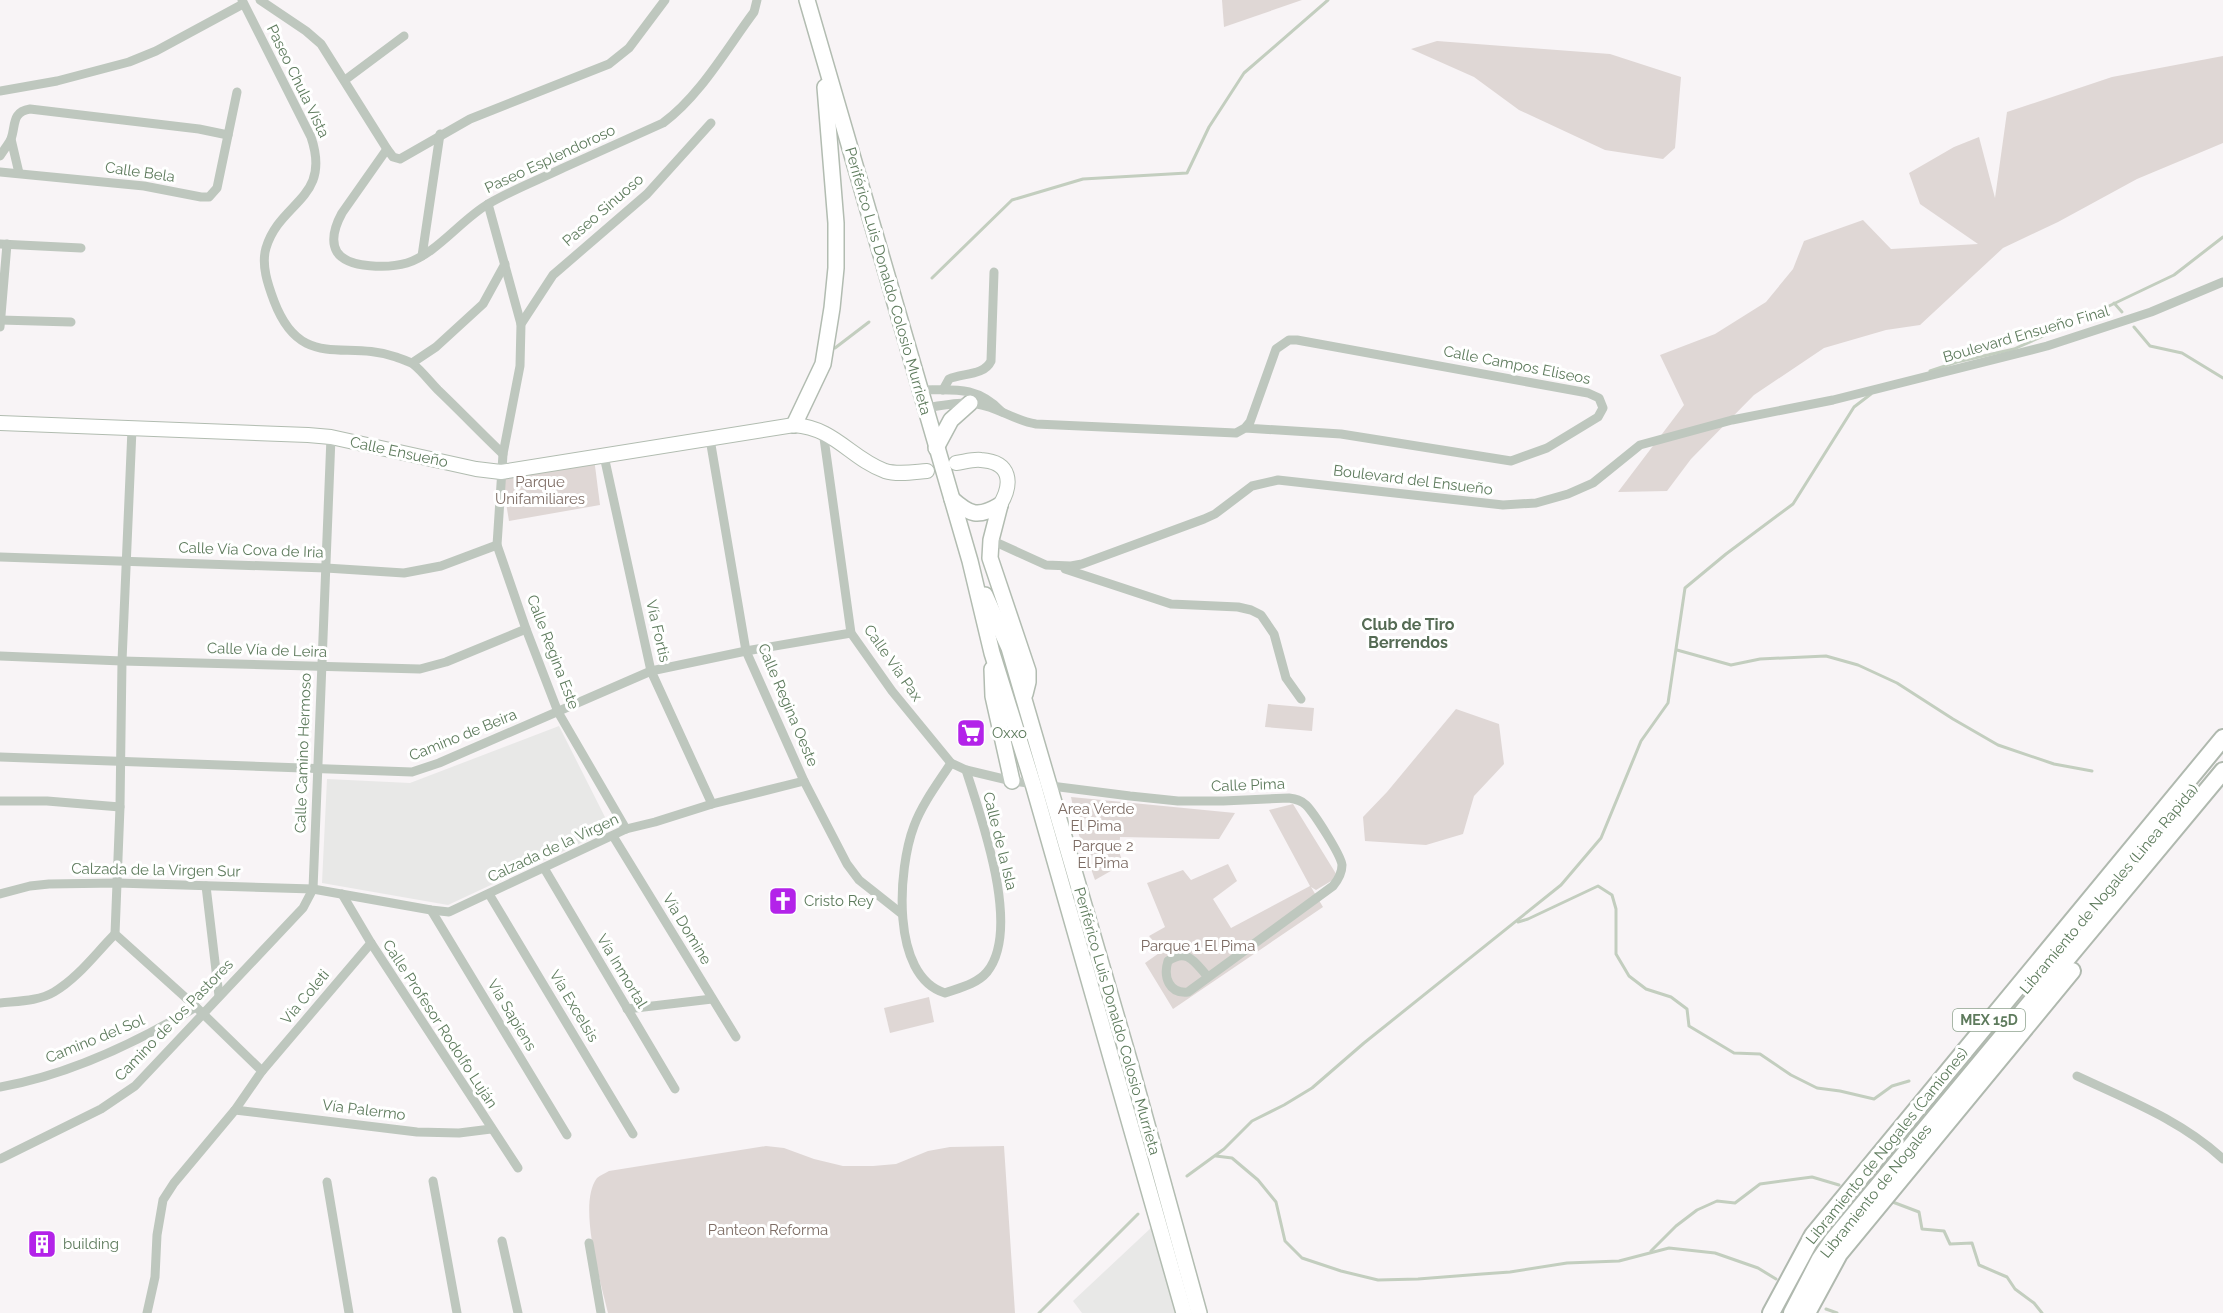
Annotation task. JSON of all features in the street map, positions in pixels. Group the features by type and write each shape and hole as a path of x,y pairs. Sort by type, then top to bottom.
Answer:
{"highway":[{"name":"Libramiento de Nogales (Camiones)","path":"1771,1313 1812,1234 2223,738"},
{"name":"Libramiento de Nogales (Linea Rapida)","path":"1779,1313 1819,1239 2223,751"},
{"name":"Libramiento de Nogales","path":"1792,1313 1820,1259 1833,1240 2223,771"},
{"name":"Libramiento de Nogales","path":"1807,1313 1839,1254 2223,787"}],"main road":[{"name":"Periférico Luis Donaldo Colosio Murrieta","path":"807,0 970,561 992,653 1033,784 1185,1313"},
{"path":"794,425 823,364 828,344 836,268 834,188 821,46"},
{"path":"936,448 951,420 979,402"},
{"path":"952,499 971,513 985,513 1000,505"},
{"path":"1000,505 989,553 1028,671 1024,697"},
{"name":"Periférico Luis Donaldo Colosio Murrieta","path":"970,561 1009,648 1024,697 1199,1313"},
{"path":"1009,648 992,653 993,696 1012,780"}],"street":[{"path":"260,0 306,30 321,44 387,149 396,159 404,159 440,134 496,107 609,64 629,48 664,0"},
{"name":"Paseo Esplendoroso","path":"387,149 336,224 334,235 337,251 341,257 351,262 378,267 396,266 422,256 488,204 663,123 691,98 754,12 757,0"},
{"path":"0,91 57,81 129,63 156,51 243,2"},
{"name":"Paseo Chula Vista","path":"243,2 311,137 317,161 313,181 277,227 266,248 265,272 285,325 305,342 321,349 375,352 412,363 503,454"},
{"path":"345,80 405,36"},
{"name":"Calle Bela","path":"0,172 144,186 209,197 217,188 237,92"},
{"path":"0,156 11,139 15,117 19,112 30,109 199,129 228,135"},
{"name":"Paseo Sinuoso","path":"521,324 553,275 647,194 711,123"},
{"path":"422,256 440,134"},
{"path":"11,139 19,174"},
{"path":"488,204 521,324 520,366 501,472"},
{"path":"0,327 4,244 81,248"},
{"path":"412,363 436,347 483,304 505,264"},
{"path":"942,390 949,379 980,371 989,365 994,272"},
{"name":"Boulevard Ensueño Final","path":"1833,400 2047,346 2151,312 2223,282"},
{"path":"0,320 71,322"},
{"name":"Calle Campos Eliseos","path":"919,390 969,391 979,402 1006,416 1036,424 1236,433 1250,422 1276,349 1282,344 1297,340 1588,393 1599,398 1603,408 1598,417 1547,448 1511,461 1341,434 1245,428"},
{"name":"Boulevard del Ensueño","path":"991,540 1046,565 1059,567 1082,564 1204,519 1215,514 1252,486 1278,480 1503,506 1536,503 1568,494 1593,483 1640,445 1732,420 1833,400"},
{"path":"924,408 979,402"},
{"name":"Calle Ensueño","path":"0,423 331,437 476,470 501,472 794,425"},
{"path":"794,425 808,426 823,431 887,472 927,471"},
{"path":"0,1004 36,999 53,992 80,970 115,934 122,661 132,429"},
{"name":"Calle Vía Pax","path":"823,431 851,633 899,699 951,763 966,770 1050,786"},
{"name":"Calle Camino Hermoso","path":"313,889 331,437"},
{"name":"Calle Regina Oeste","path":"710,439 746,651 804,781 852,872 902,914"},
{"name":"Vía Fortis","path":"604,456 651,671 712,804"},
{"path":"956,463 979,459 996,463 1002,467 1009,480 1000,505"},
{"name":"Calle Regina Este","path":"501,472 497,545 526,629 558,712 626,829"},
{"name":"Calle Vía Cova de Iria","path":"0,557 326,568 404,573 423,571 497,545"},
{"path":"1059,567 1171,604 1238,607 1261,615 1274,634 1286,678 1301,699"},
{"name":"Calle Vía de Leira","path":"0,656 420,669 446,662 526,629"},
{"name":"Camino de Beira","path":"0,757 400,773 425,770 651,671 746,651 851,633"},
{"name":"Calle de la Isla","path":"951,763 914,825 907,848 902,914 906,944 915,966 931,986 945,993 968,985 986,973 995,956 1001,918 994,870 966,770"},
{"name":"Calzada de la Virgen","path":"313,889 430,910 455,910 626,829 804,781"},
{"name":"Calle Pima","path":"1050,786 1178,801 1289,798 1299,800 1306,806 1338,853 1342,862 1339,879 1333,886 1188,992 1181,993 1174,990 1168,984 1165,970 1168,961 1181,955 1188,956 1208,977"},
{"path":"0,801 47,801 120,807"},
{"name":"Vía Domine","path":"613,836 736,1036"},
{"name":"Vía Inmortal","path":"544,868 675,1089"},
{"name":"Calzada de la Virgen Sur","path":"0,894 30,886 49,884 117,883 313,889"},
{"path":"206,886 219,996"},
{"name":"Camino de los Pastores","path":"0,1159 57,1132 122,1096 158,1063 199,1010 219,996 303,908 313,889"},
{"name":"Calle Profesor Rodolfo Luján","path":"342,894 370,944 518,1167"},
{"name":"Vía Excelsis","path":"489,894 633,1134"},
{"name":"Vía Sapiens","path":"430,910 567,1135"},
{"path":"115,934 262,1071"},
{"name":"Vía Coleti","path":"147,1313 155,1277 157,1235 163,1200 174,1183 235,1110 262,1071 370,944"},
{"path":"627,1009 712,999"},
{"name":"Camino del Sol","path":"0,1087 34,1079 85,1062 199,1010"},
{"path":"2077,1076 2171,1120 2203,1140 2223,1159"},
{"name":"Vía Palermo","path":"235,1110 417,1132 459,1133 491,1129"},
{"path":"433,1181 457,1313"},
{"path":"327,1182 349,1313"},
{"path":"502,1241 518,1313"},
{"path":"589,1242 601,1313"}],"shaded area":[{"path":"559,726 611,829 448,905 322,883 327,779 410,783"},
{"path":"1152,1227 1177,1313 1082,1313 1073,1301"}],"green space":[{"path":"1222,0 1302,0 1224,27"},
{"path":"1437,41 1610,54 1681,77 1675,148 1663,159 1605,150 1519,110 1474,77 1411,49"},
{"path":"2223,56 2223,143 2137,179 2058,222 2003,248 1920,325 1886,330 1824,348 1754,395 1691,459 1667,491 1618,492 1684,405 1660,355 1715,334 1766,302 1793,269 1804,241 1863,220 1891,249 1978,244 1920,204 1909,173 1954,147 1979,137 1995,198 2007,112 2112,77"},
{"name":"Parque Unifamiliares","path":"594,458 600,505 509,521 501,472"},
{"path":"1268,704 1314,708 1312,731 1265,727"},
{"path":"1456,709 1499,724 1504,764 1474,796 1463,834 1426,845 1365,841 1363,817 1387,792"},
{"name":"Area Verde El Pima","path":"1071,797 1235,813 1219,839 1120,837 1119,851 1123,864 1095,880 1079,835"},
{"name":"Parque 1 El Pima","path":"1293,804 1338,877 1316,890 1311,887 1323,907 1173,1009 1145,963 1162,951 1149,936 1165,927 1147,883 1183,870 1191,880 1228,864 1237,881 1213,899 1231,928 1310,886 1269,810"},
{"path":"929,997 934,1022 890,1033 884,1008"},
{"name":"Panteon Reforma","path":"766,1146 784,1148 843,1166 873,1166 896,1164 928,1151 950,1147 1004,1146 1015,1313 608,1313 596,1264 590,1224 591,1190 597,1178 609,1171"}],"waterway":[{"path":"932,278 1012,200 1083,179 1187,173 1209,127 1244,73 1328,0"},
{"path":"1930,371 1957,362 2014,349 2088,316 2174,275 2223,237"},
{"path":"2114,303 2122,312"},
{"path":"835,348 869,322"},
{"path":"2134,327 2150,346 2182,353 2223,378"},
{"path":"1187,1176 1224,1149 1252,1121 1312,1088 1364,1043 1561,885 1601,838 1641,741 1668,703 1685,588 1793,504 1854,407 1871,394"},
{"path":"1677,650 1731,665 1760,659 1826,656 1858,665 1897,683 1998,745 2054,764 2092,771"},
{"path":"1518,922 1598,886 1612,895 1616,909 1616,954 1629,976 1646,989 1671,997 1687,1009 1689,1026 1734,1053 1760,1054 1791,1075 1817,1088 1874,1099 1892,1086 1909,1081"},
{"path":"1216,1156 1232,1158 1258,1180 1276,1202 1285,1241 1302,1258 1378,1280 1510,1272 1567,1263 1619,1261 1669,1248 1715,1253 1758,1268 1776,1279"},
{"path":"1651,1251 1676,1226 1697,1210 1717,1201 1735,1203 1760,1184 1812,1177 1839,1185"},
{"path":"1890,1201 1919,1212 1922,1229 1944,1231 1950,1244 1972,1243 1979,1265 2007,1277 2015,1289 2034,1303 2042,1313"},
{"path":"1039,1313 1138,1214"},
{"path":"1826,1309 1837,1313"}],"place":[{"name":"Oxxo","path":"971,733"},
{"name":"Cristo Rey","path":"783,901"},
{"name":"building","path":"42,1244"}],"district":[{"name":"Club de Tiro Berrendos","path":"1408,633"}],"park label":[{"name":"Parque 2 El Pima","path":"1103,854"}]}
